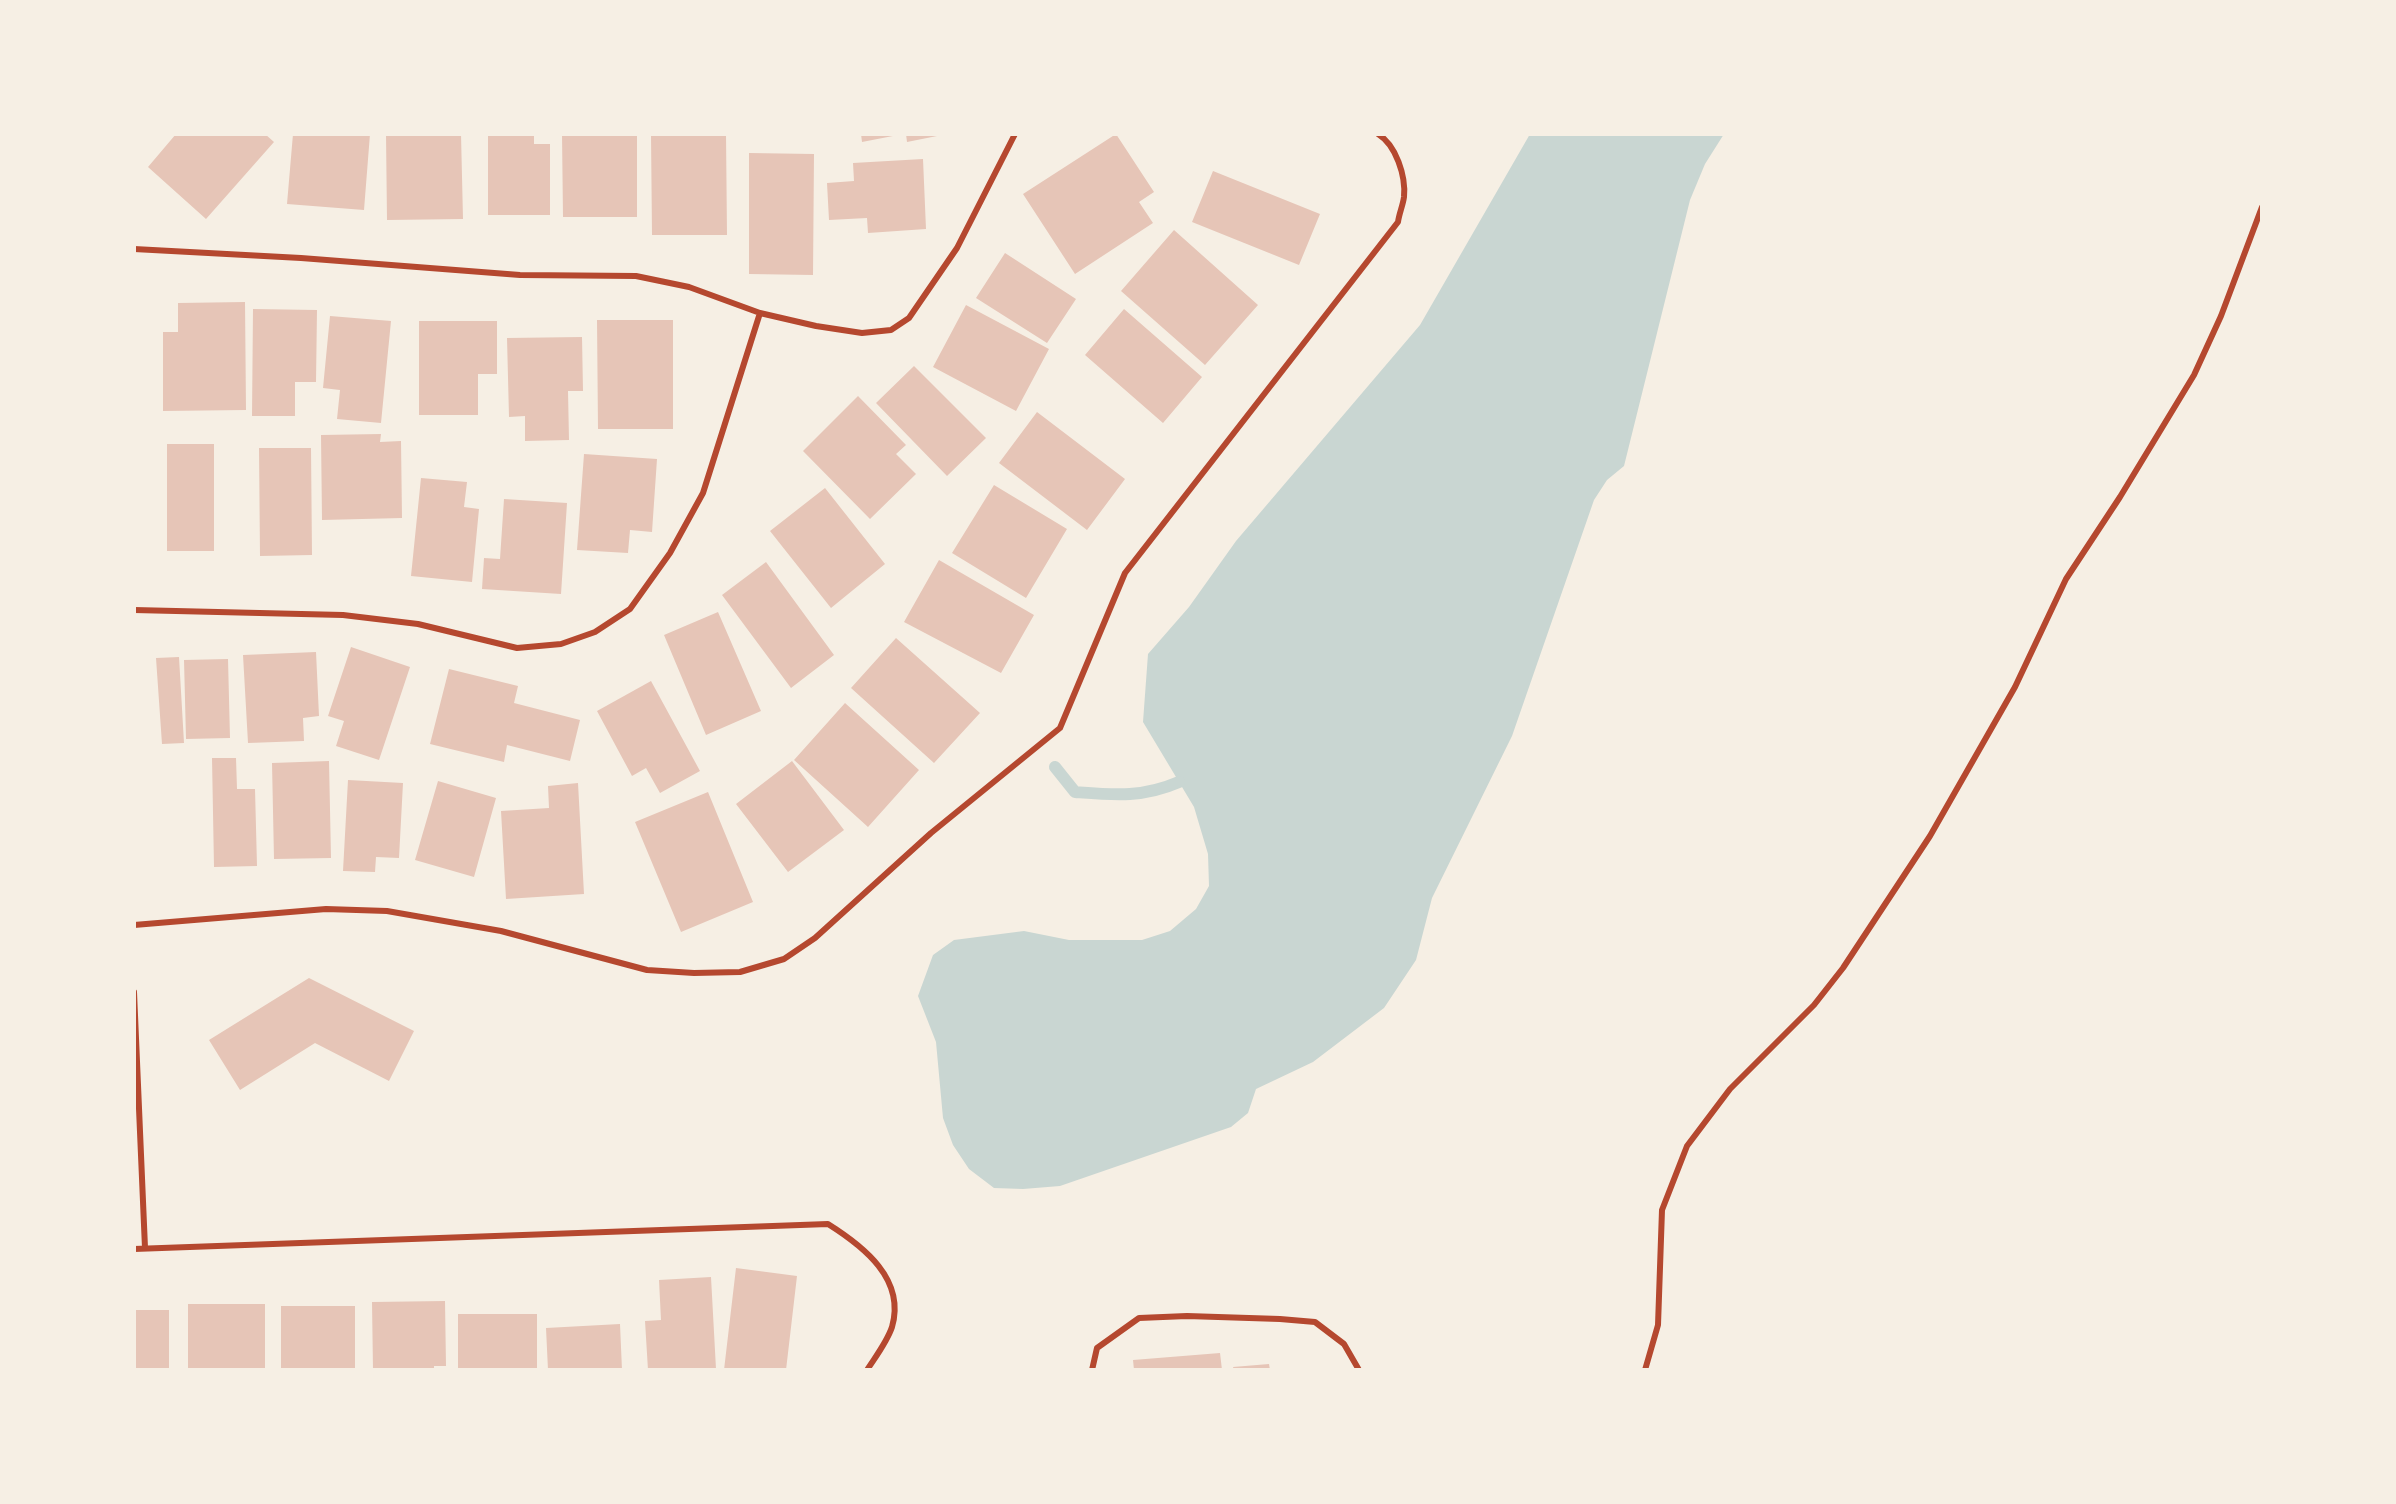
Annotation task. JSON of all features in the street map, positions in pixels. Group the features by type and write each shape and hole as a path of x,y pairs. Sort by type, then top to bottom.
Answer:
{"lane":[{"path":"134,249 520,275 636,276 689,287 760,313 862,333 891,330 909,318 957,248 1015,134"},
{"path":"134,925 326,909 387,911 501,931 647,970 740,972 784,959 815,938 931,833 1060,728 1125,573 1398,222 1404,197 1402,172 1394,151 1378,134"},
{"path":"1645,1370 1658,1325 1662,1210 1687,1146 1730,1089 1814,1005 1843,968 1923,847 2015,687 2066,579 2194,375 2221,316 2262,207"},
{"path":"134,610 343,615 418,624 517,648 561,644 595,632 630,609 670,553 703,493 760,313"},
{"path":"134,992 145,1248"},
{"path":"134,1249 828,1224 855,1241 877,1261 890,1286 895,1314 891,1330 867,1370"},
{"path":"1092,1370 1097,1348 1139,1318 1187,1316 1315,1322 1344,1344 1359,1370"}],"shaded area":[{"path":"1530,134 1724,134 1705,164 1690,200 1624,466 1607,480 1594,500 1512,736 1432,898 1416,960 1384,1008 1313,1062 1256,1089 1248,1113 1231,1127 1060,1186 994,1188 969,1169 953,1145 943,1118 936,1042 918,996 933,955 954,940 1024,931 1069,940 1142,940 1170,931 1196,909 1209,886 1208,854 1194,807 1143,722 1148,654 1189,607 1236,541 1420,325"}],"building":[{"path":"176,134 265,134 274,142 206,219 148,167"},
{"path":"293,134 370,134 364,210 287,204"},
{"path":"386,134 461,134 463,219 387,220"},
{"path":"488,134 534,134 534,144 550,144 550,215 488,215"},
{"path":"562,134 637,134 637,217 563,217"},
{"path":"651,134 726,134 727,235 652,235"},
{"path":"861,134 898,134 898,135 862,142"},
{"path":"906,134 942,134 942,135 907,142"},
{"path":"1116,134 1154,192 1139,202 1153,223 1075,274 1023,194"},
{"path":"749,153 814,154 813,275 749,274"},
{"path":"923,159 926,229 868,233 867,218 829,220 827,183 854,181 853,163"},
{"path":"1213,171 1320,214 1299,265 1192,222"},
{"path":"1174,230 1258,305 1205,365 1121,291"},
{"path":"1005,253 1076,299 1047,343 976,298"},
{"path":"245,302 246,410 163,411 163,332 178,332 178,303"},
{"path":"966,305 1049,349 1016,411 933,367"},
{"path":"253,309 317,310 316,382 295,382 295,416 252,416"},
{"path":"1124,309 1202,377 1163,423 1085,355"},
{"path":"330,316 391,321 381,423 337,419 340,390 323,388"},
{"path":"597,320 673,320 673,429 598,429"},
{"path":"419,321 497,321 497,374 478,374 478,415 419,415"},
{"path":"582,337 583,391 568,391 569,440 525,441 525,416 509,417 507,338"},
{"path":"914,366 986,438 947,476 876,403"},
{"path":"858,396 906,445 896,454 916,474 870,519 803,451"},
{"path":"1037,412 1125,479 1087,530 999,463"},
{"path":"381,434 380,442 401,441 402,518 322,520 321,435"},
{"path":"167,444 214,444 214,551 167,551"},
{"path":"259,448 311,448 312,555 260,556"},
{"path":"584,454 657,459 652,532 630,530 628,553 577,550"},
{"path":"421,478 467,482 464,507 479,509 472,582 411,576"},
{"path":"994,485 1067,529 1026,598 952,553"},
{"path":"825,488 885,564 831,608 770,531"},
{"path":"504,499 567,503 561,594 482,589 484,558 500,559"},
{"path":"939,560 1034,615 1001,673 904,622"},
{"path":"766,562 834,655 791,688 722,595"},
{"path":"718,612 761,711 706,735 664,635"},
{"path":"896,638 980,713 934,763 851,688"},
{"path":"351,647 410,667 379,760 336,746 344,721 328,716"},
{"path":"316,652 319,716 303,718 304,741 248,743 243,655"},
{"path":"179,657 184,743 162,744 156,658"},
{"path":"228,659 230,738 186,739 184,660"},
{"path":"449,669 518,686 514,703 580,720 570,761 507,745 504,762 430,744"},
{"path":"651,681 700,771 660,793 646,768 632,776 597,711"},
{"path":"845,703 919,770 868,827 794,760"},
{"path":"212,758 236,758 237,789 255,789 257,866 214,867"},
{"path":"329,761 331,858 274,859 272,763"},
{"path":"792,761 844,830 788,872 736,804"},
{"path":"348,780 403,783 399,858 376,857 375,872 343,871"},
{"path":"438,781 496,798 474,877 415,860"},
{"path":"578,783 584,894 506,899 501,811 549,808 548,786"},
{"path":"708,792 753,902 681,932 635,822"},
{"path":"309,978 414,1031 389,1081 315,1043 240,1090 209,1040"},
{"path":"736,1268 797,1276 786,1370 724,1370"},
{"path":"711,1277 716,1369 648,1370 645,1321 661,1320 659,1280"},
{"path":"445,1301 446,1366 434,1366 434,1370 373,1370 372,1302"},
{"path":"188,1304 265,1304 265,1370 188,1370"},
{"path":"281,1306 355,1306 355,1370 281,1370"},
{"path":"134,1310 169,1310 169,1370 134,1370"},
{"path":"458,1314 537,1314 537,1370 458,1370"},
{"path":"620,1324 622,1370 548,1370 546,1328"},
{"path":"1220,1353 1222,1370 1134,1370 1133,1360"},
{"path":"1269,1364 1270,1370 1234,1370 1233,1367"}],"waterway":[{"path":"1055,767 1075,792 1140,793 1179,782"}]}
